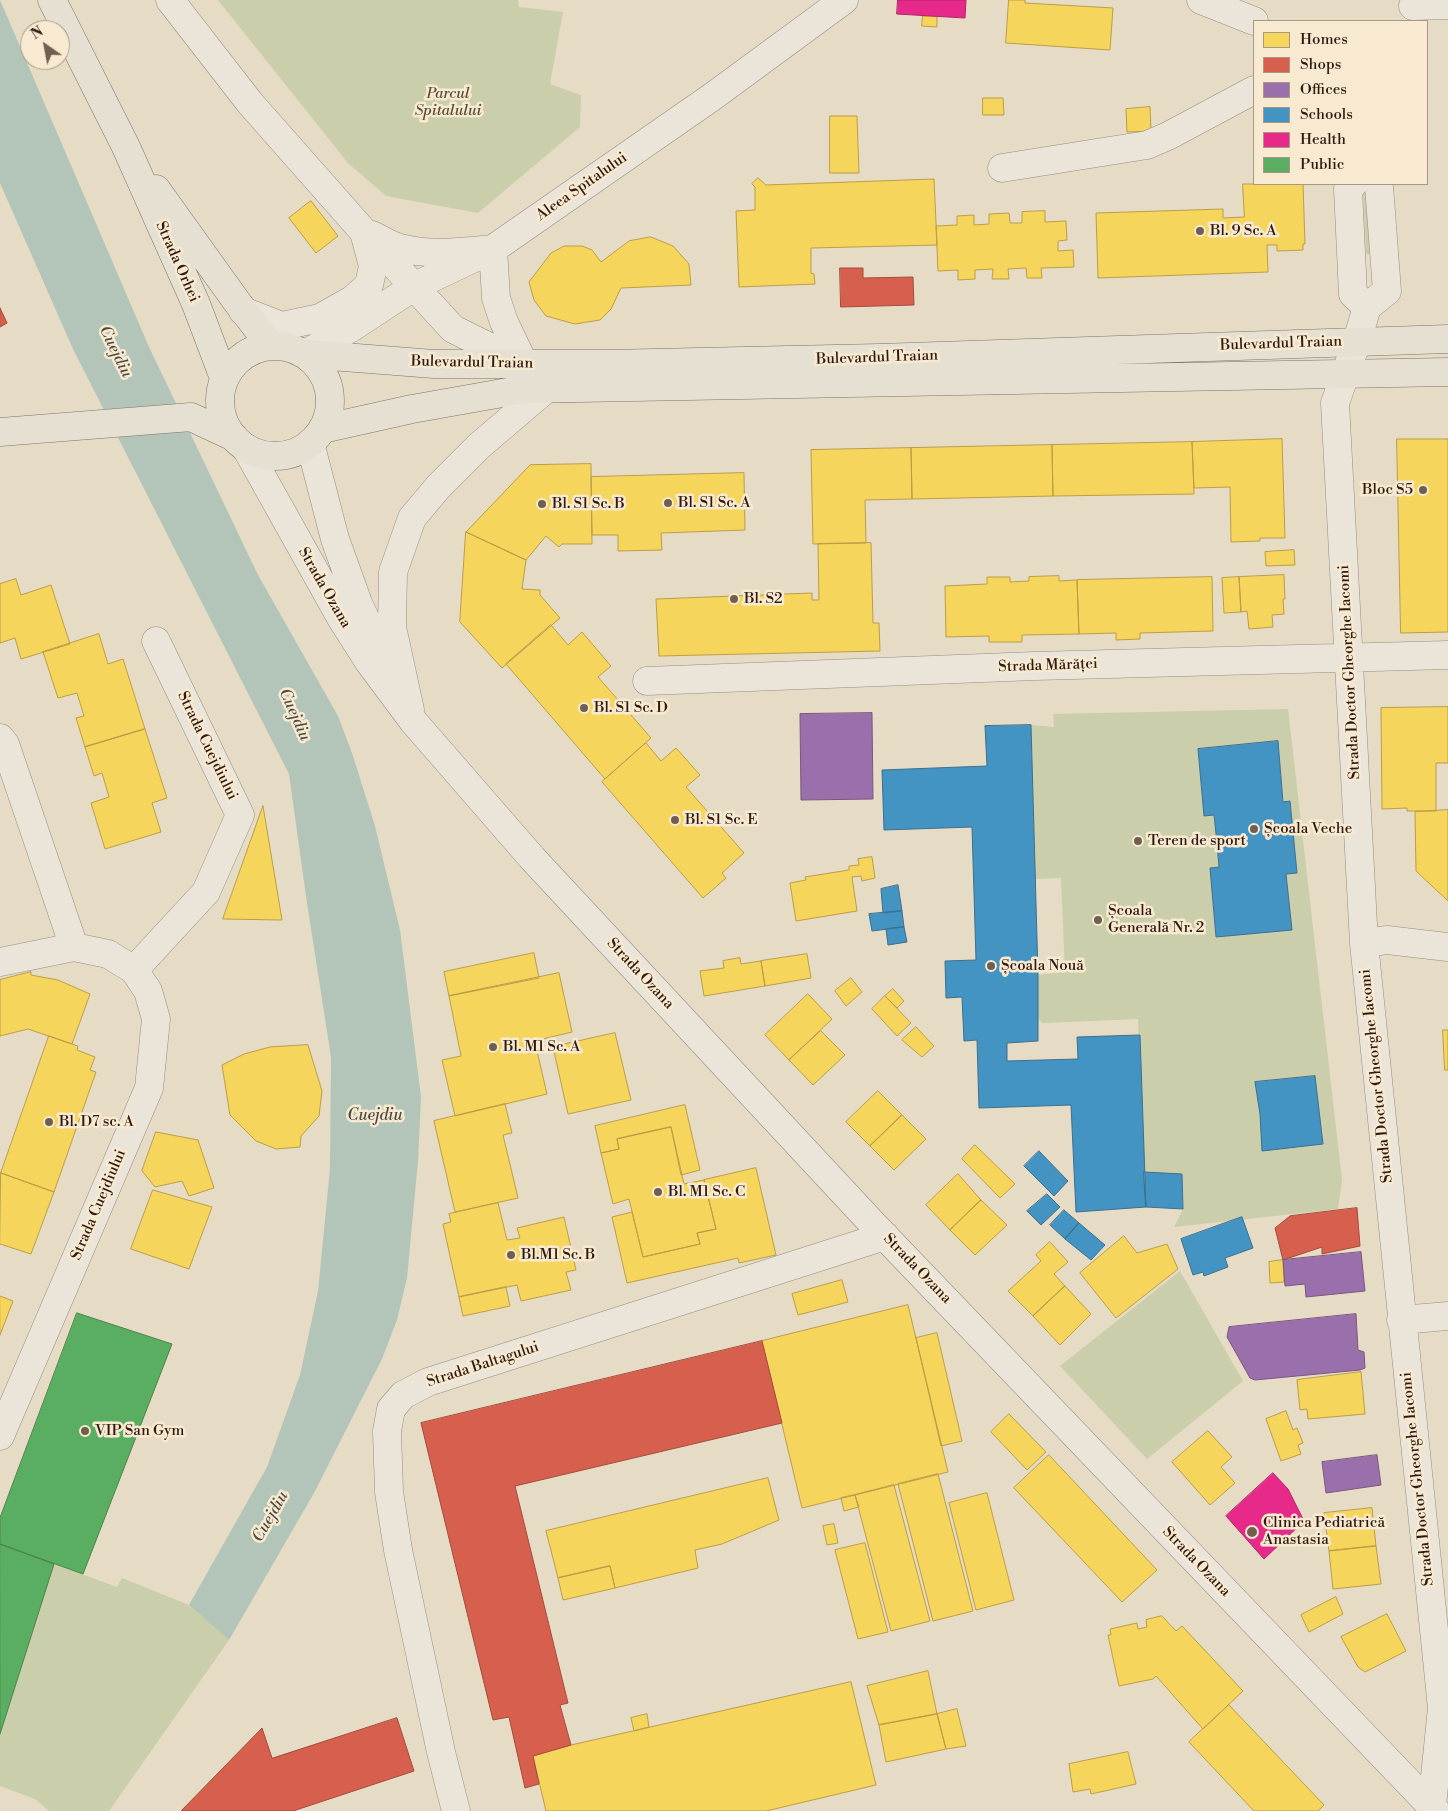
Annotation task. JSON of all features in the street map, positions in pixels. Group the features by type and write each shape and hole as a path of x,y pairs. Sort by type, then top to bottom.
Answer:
{"main road":[{"name":"Strada Orhei","path":"52,0 126,147 196,304 222,385"},
{"name":"Strada Orhei","path":"126,147 243,311 270,345"},
{"name":"Bulevardul Traian","path":"305,354 434,364 524,364 880,358 1448,339"},
{"path":"0,432 191,417 259,453 272,456 286,455 299,451 316,436 330,409 329,388 321,368 305,354 296,349 270,345 256,349 243,356 232,366 222,385 191,417"},
{"name":"Bulevardul Traian","path":"316,436 421,408 525,389 1448,372"},
{"path":"222,385 220,408 225,424 240,442"}],"street":[{"path":"170,0 250,103 452,328 524,364"},
{"name":"Aleea Spitalului","path":"305,354 374,314 415,286 493,249 712,97 844,0"},
{"path":"1201,0 1253,21"},
{"path":"1410,9 1448,5"},
{"path":"1002,168 1147,145 1168,136 1253,91"},
{"path":"1352,185 1348,189 1353,294 1377,299"},
{"name":"Strada Doctor Gheorghe Iacomi","path":"1378,185 1377,299 1357,341 1334,403 1364,943 1442,1708 1434,1809"},
{"path":"363,231 399,248 427,253 454,253 493,249 496,298 504,322 524,364"},
{"path":"243,311 282,326 320,318 352,300 369,285 373,266 363,231"},
{"path":"413,721 392,628 393,572 412,518 439,486 479,446 547,388"},
{"name":"Strada Ozana","path":"316,436 335,539 358,603 413,721"},
{"name":"Strada Ozana","path":"240,442 341,618 369,662 413,721 533,859 885,1236 1434,1809"},
{"name":"Strada Cuejdiului","path":"134,970 206,892 240,815 156,641"},
{"name":"Strada Mărăței","path":"647,681 1045,666 1448,655"},
{"path":"0,738 5,744 74,947 0,962"},
{"path":"1364,943 1387,940 1448,947"},
{"name":"Strada Cuejdiului","path":"0,1436 148,1088 156,1019 148,991 134,970 108,954 74,947"},
{"name":"Strada Baltagului","path":"456,1811 441,1752 398,1550 389,1492 387,1431 391,1409 403,1395 428,1382 885,1236"},
{"path":"1401,1320 1448,1316"}],"green space":[{"name":"Parcul Spitalului","path":"218,0 518,0 519,7 563,12 550,84 581,95 580,127 478,213 386,196 348,163"},
{"path":"1366,188 1372,254 1366,254 1363,190"},
{"path":"1288,709 1342,1180 1338,1209 1174,1227 1183,1209 1182,1179 1144,1172 1138,1019 1043,1023 1038,1019 1037,975 1065,972 1061,878 1034,879 1031,725 1054,727 1053,714","holes":["1278,742 1283,802 1290,802 1297,873 1286,874 1291,930 1216,937 1210,868 1219,867 1214,815 1204,815 1198,749"]},
{"path":"1180,1271 1243,1381 1147,1459 1060,1366"},
{"path":"54,1564 117,1587 122,1578 189,1605 229,1640 109,1811 49,1811 35,1799 0,1786 0,1734"}],"water":[{"name":"Cuejdiu","path":"0,0 20,47 20,70 30,70 149,347 258,575 338,716 375,826 400,930 421,1097 418,1161 407,1278 397,1320 382,1359 314,1493 229,1640 189,1605 267,1467 300,1375 318,1291 330,1169 331,1057 289,774 73,349 0,183"}],"building: Homes":[{"path":"1009,0 1025,0 1025,3 1113,8 1110,50 1006,43"},
{"path":"923,16 937,16 937,27 922,26"},
{"path":"983,98 1003,98 1004,115 983,115"},
{"path":"1150,107 1151,131 1127,132 1126,109"},
{"path":"830,116 857,116 859,173 830,173"},
{"path":"758,178 766,185 934,179 937,245 811,248 811,273 814,274 815,284 739,287 736,211 755,210 755,187 752,184"},
{"name":"Bl. 9 Sc. A","path":"1243,184 1303,185 1305,244 1303,244 1303,250 1277,251 1277,245 1267,245 1268,272 1098,278 1096,213 1223,209 1223,218 1244,217"},
{"path":"311,201 338,236 316,253 289,218"},
{"path":"1045,211 1045,222 1066,221 1067,240 1058,241 1058,251 1073,250 1074,267 1041,268 1042,278 1027,278 1026,268 1008,269 1009,279 992,279 993,269 975,270 975,279 958,280 958,270 938,271 936,226 957,225 957,216 974,215 974,225 989,224 989,214 1009,213 1010,223 1022,223 1022,212"},
{"path":"651,237 673,246 689,264 691,285 621,288 611,309 600,320 575,324 546,316 534,300 529,282 551,253 564,246 582,246 592,250 601,262 629,241"},
{"path":"1282,439 1285,538 1260,538 1260,541 1231,542 1230,487 1194,488 1192,442"},
{"name":"Bloc S5","path":"1397,439 1448,439 1448,632 1401,633"},
{"path":"1192,442 1194,494 1053,496 1052,445"},
{"path":"1052,445 1053,496 912,499 911,448"},
{"path":"911,448 912,499 865,500 866,543 813,544 811,450"},
{"name":"Bl. S1 Sc. B","path":"591,464 592,544 562,544 559,547 546,536 526,560 466,532 530,465"},
{"name":"Bl. S1 Sc. A","path":"744,473 745,530 661,533 662,550 618,551 618,535 592,535 591,477"},
{"path":"466,532 526,560 522,589 540,590 540,595 560,618 502,668 460,622"},
{"name":"Bl. S2","path":"871,543 873,623 879,623 880,651 659,656 656,599 812,593 812,600 819,600 818,544"},
{"path":"1294,550 1295,565 1266,566 1265,552"},
{"path":"1284,575 1284,614 1272,615 1273,627 1249,629 1247,611 1241,612 1239,577"},
{"path":"1059,576 1059,581 1077,580 1079,634 1022,635 1022,642 989,642 989,636 946,637 945,586 987,584 987,577 1010,577 1010,582 1029,581 1029,577"},
{"path":"1212,577 1213,631 1140,633 1140,639 1116,640 1116,633 1079,634 1077,580"},
{"path":"1239,577 1241,612 1224,613 1222,578"},
{"path":"16,579 21,595 51,585 70,644 21,659 15,638 0,643 0,584"},
{"name":"Bl. S1 Sc. D","path":"551,625 568,645 582,632 611,666 598,677 651,738 605,779 506,664"},
{"path":"99,634 108,664 123,659 145,729 85,747 76,718 84,716 77,693 58,698 43,652"},
{"path":"1448,707 1448,763 1436,763 1436,811 1407,811 1407,808 1382,809 1381,708"},
{"path":"145,729 167,798 152,803 161,832 105,849 91,803 109,797 102,773 94,776 85,747"},
{"name":"Bl. S1 Sc. E","path":"646,743 661,761 676,748 700,775 686,787 744,853 722,873 726,878 703,898 602,782"},
{"path":"263,806 282,920 223,919"},
{"path":"1448,810 1448,901 1416,871 1415,812"},
{"path":"872,857 875,878 862,881 861,876 852,877 857,911 796,921 790,883 806,880 805,877 849,870 849,866 859,865 858,859"},
{"path":"534,953 539,978 449,996 444,972"},
{"path":"807,954 811,978 765,986 761,961"},
{"path":"740,958 741,964 761,961 765,986 704,996 700,971 724,968 723,961"},
{"path":"31,972 31,975 58,980 90,994 72,1044 28,1029 0,1036 0,980"},
{"name":"Bl. M1 Sc. A","path":"559,973 572,1032 526,1043 528,1054 537,1051 547,1094 455,1116 442,1060 461,1056 449,996"},
{"path":"851,978 862,992 846,1006 835,991"},
{"path":"893,989 904,1001 897,1008 885,996"},
{"path":"808,994 832,1019 789,1060 765,1035"},
{"path":"885,996 911,1023 897,1036 872,1009"},
{"path":"916,1027 934,1046 922,1057 902,1040"},
{"path":"1443,1030 1448,1030 1448,1070 1445,1070"},
{"path":"821,1031 845,1055 813,1085 789,1060"},
{"path":"615,1033 631,1100 568,1114 553,1047"},
{"name":"Bl. D7 sc. A","path":"49,1036 78,1046 77,1050 95,1057 90,1070 96,1072 54,1192 1,1173"},
{"path":"308,1045 322,1091 319,1116 301,1136 300,1147 276,1149 256,1141 230,1115 222,1065 244,1054 270,1047"},
{"path":"878,1091 902,1115 870,1146 846,1122"},
{"path":"505,1104 512,1133 503,1135 518,1198 455,1212 434,1121"},
{"path":"685,1105 700,1170 681,1175 671,1127 617,1139 619,1149 601,1153 595,1126"},
{"path":"902,1115 926,1139 894,1170 870,1146"},
{"name":"Bl. M1 Sc. C","path":"671,1127 684,1184 704,1180 716,1229 697,1233 700,1244 643,1257 629,1199 613,1204 601,1153 619,1149 617,1139"},
{"path":"156,1132 198,1140 214,1188 189,1196 182,1181 155,1187 142,1171"},
{"path":"975,1145 1015,1184 1000,1198 962,1159"},
{"path":"756,1168 776,1255 739,1263 738,1258 627,1283 612,1217 632,1212 643,1257 700,1244 697,1233 716,1229 704,1180"},
{"path":"1,1173 54,1192 31,1254 0,1244"},
{"path":"958,1174 981,1200 950,1230 926,1205"},
{"path":"153,1190 212,1207 189,1269 131,1249"},
{"path":"981,1200 1007,1225 975,1255 950,1230"},
{"name":"Bl.M1 Sc. B","path":"498,1203 507,1240 520,1238 517,1228 564,1217 576,1270 566,1272 571,1290 521,1301 517,1285 459,1297 443,1224 451,1222 449,1214"},
{"path":"1124,1236 1137,1253 1167,1244 1178,1269 1116,1318 1080,1273"},
{"path":"1050,1242 1068,1262 1054,1274 1065,1286 1033,1316 1008,1291 1041,1261 1036,1255"},
{"path":"1283,1260 1284,1282 1270,1283 1269,1262"},
{"path":"842,1280 848,1302 798,1315 792,1294"},
{"path":"1065,1286 1091,1314 1060,1345 1033,1316"},
{"path":"506,1287 510,1306 463,1316 459,1297"},
{"path":"0,1296 13,1301 0,1335"},
{"path":"908,1305 948,1472 802,1508 762,1341"},
{"path":"937,1333 962,1441 941,1446 916,1338"},
{"path":"1361,1372 1365,1414 1308,1419 1307,1409 1300,1410 1297,1380"},
{"path":"1286,1411 1293,1430 1297,1428 1303,1443 1298,1445 1301,1454 1281,1461 1266,1419"},
{"path":"1009,1414 1046,1452 1027,1470 991,1432"},
{"path":"1208,1431 1232,1457 1221,1467 1235,1483 1210,1505 1172,1462"},
{"path":"1049,1455 1157,1570 1122,1602 1014,1488"},
{"path":"938,1474 973,1611 933,1621 898,1484"},
{"path":"768,1478 779,1520 722,1544 695,1550 698,1568 615,1588 610,1566 558,1578 546,1531"},
{"path":"894,1485 930,1621 891,1631 855,1495"},
{"path":"987,1493 1014,1600 976,1610 949,1503"},
{"path":"855,1495 859,1507 844,1511 841,1498"},
{"path":"1372,1508 1376,1546 1329,1551 1324,1513"},
{"path":"834,1524 838,1543 827,1545 823,1526"},
{"path":"865,1543 888,1632 858,1639 835,1550"},
{"path":"1376,1546 1381,1584 1333,1589 1329,1551"},
{"path":"610,1566 615,1588 563,1600 558,1578"},
{"path":"1336,1597 1343,1614 1309,1632 1301,1615"},
{"path":"1387,1614 1406,1651 1365,1672 1358,1667 1341,1637"},
{"path":"1162,1616 1176,1631 1182,1626 1243,1691 1203,1729 1156,1676 1153,1679 1119,1686 1108,1635 1111,1635 1110,1629 1137,1623 1138,1629 1147,1627 1146,1620"},
{"path":"928,1671 937,1714 879,1725 867,1686"},
{"path":"851,1682 876,1785 766,1811 546,1811 533,1756 571,1745"},
{"path":"1229,1705 1324,1805 1318,1811 1254,1811 1189,1742"},
{"path":"957,1709 966,1746 946,1749 937,1714"},
{"path":"647,1714 649,1727 634,1731 631,1718"},
{"path":"937,1714 946,1749 886,1762 879,1725"},
{"path":"1128,1752 1136,1784 1091,1794 1090,1789 1073,1792 1069,1764"}],"building: Shops":[{"path":"840,268 863,268 863,278 913,277 914,305 841,307"},
{"path":"0,308 7,323 0,327"},
{"path":"1357,1208 1360,1246 1322,1254 1322,1247 1283,1260 1275,1228 1290,1216"},
{"path":"762,1341 782,1423 515,1486 568,1703 560,1705 571,1745 533,1756 539,1784 525,1788 509,1717 493,1720 421,1423"},
{"path":"397,1718 414,1771 293,1811 181,1811 262,1728 272,1758"}],"building: Offices":[{"path":"872,713 873,799 801,800 800,714"},
{"path":"1361,1252 1365,1291 1306,1297 1305,1284 1285,1286 1283,1260"},
{"path":"1356,1314 1358,1350 1364,1352 1365,1368 1360,1370 1255,1380 1250,1378 1227,1337 1229,1327"},
{"path":"1377,1455 1381,1485 1326,1493 1322,1462"}],"building: Schools":[{"name":"Școala Nouă","path":"1031,725 1038,1041 1007,1043 1007,1061 1078,1059 1077,1037 1140,1035 1146,1207 1076,1212 1071,1105 979,1108 977,1040 964,1041 962,997 946,998 945,961 976,960 972,827 884,830 882,770 987,766 985,726"},
{"name":"Școala Veche","path":"1278,741 1283,802 1290,801 1297,873 1286,874 1292,930 1216,937 1210,868 1219,867 1217,843 1214,815 1204,816 1198,749"},
{"path":"898,885 902,911 883,913 881,889"},
{"path":"902,911 904,927 872,931 869,914"},
{"path":"904,927 907,942 888,945 886,929"},
{"path":"1315,1076 1323,1144 1262,1151 1260,1114 1255,1082"},
{"path":"1039,1151 1068,1181 1054,1196 1024,1166"},
{"path":"1144,1172 1182,1174 1183,1209 1146,1207"},
{"path":"1047,1194 1060,1207 1041,1225 1027,1211"},
{"path":"1064,1210 1079,1223 1065,1239 1050,1225"},
{"path":"1242,1217 1253,1248 1225,1258 1228,1267 1204,1276 1203,1272 1193,1275 1181,1239"},
{"path":"1079,1223 1105,1245 1091,1260 1065,1239"}],"building: Health":[{"path":"898,0 966,0 965,18 897,14"},
{"path":"1273,1473 1288,1489 1304,1521 1264,1559 1226,1516"}],"building: Public":[{"name":"VIP San Gym","path":"77,1313 172,1344 83,1574 0,1544 0,1518"},
{"path":"0,1544 54,1564 0,1734"}],"place":[{"name":"Bl. 9 Sc. A","path":"1200,231"},
{"name":"Bloc S5","path":"1423,490"},
{"name":"Bl. S1 Sc. A","path":"668,503"},
{"name":"Bl. S1 Sc. B","path":"542,504"},
{"name":"Bl. S2","path":"734,599"},
{"name":"Bl. S1 Sc. D","path":"584,708"},
{"name":"Bl. S1 Sc. E","path":"675,820"},
{"name":"Școala Veche","path":"1254,829"},
{"name":"Teren de sport","path":"1138,841"},
{"name":"Școala Generală Nr. 2","path":"1098,920"},
{"name":"Școala Nouă","path":"991,966"},
{"name":"Bl. M1 Sc. A","path":"493,1047"},
{"name":"Bl. D7 sc. A","path":"49,1122"},
{"name":"Bl. M1 Sc. C","path":"658,1192"},
{"name":"Bl.M1 Sc. B","path":"511,1255"},
{"name":"VIP San Gym","path":"85,1431"},
{"name":"Clinica Pediatrică Anastasia","path":"1252,1532"}]}
